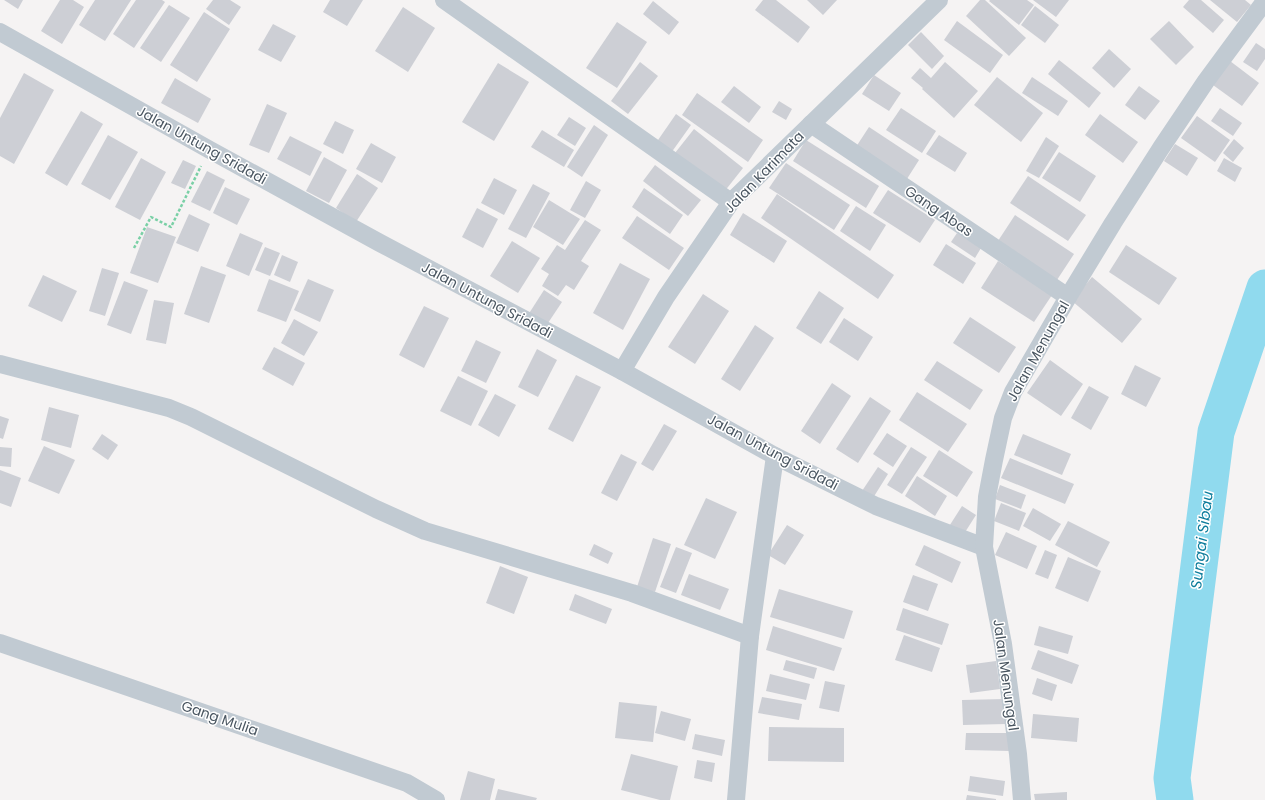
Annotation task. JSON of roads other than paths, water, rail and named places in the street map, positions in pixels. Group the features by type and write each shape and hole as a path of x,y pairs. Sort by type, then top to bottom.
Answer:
{"street":[{"path":"444,0 731,202"},
{"name":"Jalan Karimata","path":"622,371 666,297 731,202 939,0"},
{"name":"Jalan Menungal","path":"1022,800 1018,754 1003,644 984,547 987,497 1003,418 1013,392 1068,297 1157,154 1206,81 1265,1"},
{"name":"Jalan Untung Sridadi","path":"0,32 210,150 380,243 622,371 775,456 876,506 984,547"},
{"name":"Gang Abas","path":"811,124 1068,297"},
{"path":"0,364 169,408 191,417 376,509 425,531 632,593 750,636"},
{"path":"736,800 750,636 775,456"},
{"name":"Gang Mulia","path":"0,643 407,783 436,800"}],"waterway":[{"name":"Sungai Sibau","path":"1175,800 1172,778 1216,432 1265,288"}]}
